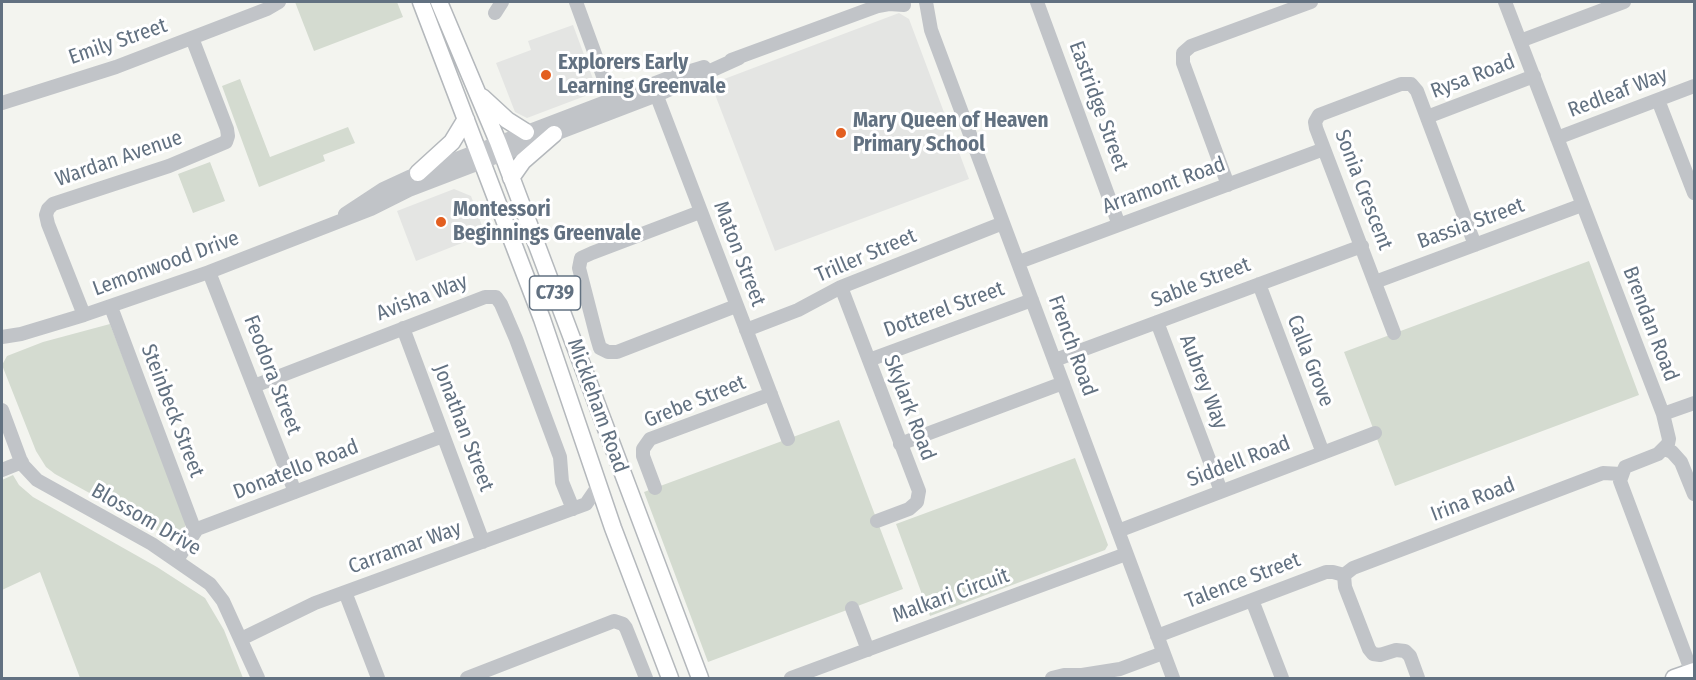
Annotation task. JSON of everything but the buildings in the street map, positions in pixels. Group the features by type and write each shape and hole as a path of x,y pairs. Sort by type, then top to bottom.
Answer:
{"main road":[{"name":"Mickleham Road","path":"421,2 565,383 614,528 670,678"},
{"name":"Mickleham Road","path":"439,2 500,148 700,678"},
{"path":"477,92 507,120 526,132"},
{"path":"418,173 452,142 466,119"},
{"path":"511,178 523,161 554,134"},
{"path":"1674,678 1693,674"}],"street":[{"name":"Emily Street","path":"2,103 116,67 267,9 279,2"},
{"path":"576,2 614,105"},
{"path":"500,148 554,134 682,74 739,58 881,4 918,7 926,2"},
{"name":"French Road","path":"926,2 931,30 1173,678"},
{"name":"Eastridge Street","path":"1036,2 1119,225"},
{"path":"1228,185 1183,63 1183,53 1191,46 1311,2"},
{"name":"Brendan Road","path":"1505,2 1663,414 1669,439 1665,448"},
{"path":"1520,41 1624,2"},
{"name":"French Road","path":"905,5 920,16 931,30"},
{"name":"Wardan Avenue","path":"84,315 48,224 46,215 48,209 53,204 170,166 224,144 228,140 228,131 192,38"},
{"name":"Rysa Road","path":"1427,117 1534,76"},
{"name":"Sonia Crescent","path":"1394,333 1316,128 1315,122 1319,115 1401,84 1411,84 1415,88 1427,117 1475,245"},
{"name":"Redleaf Way","path":"1557,138 1695,86"},
{"name":"Maton Street","path":"654,89 788,439"},
{"path":"1658,100 1695,193"},
{"path":"500,148 526,132 614,105"},
{"name":"Lemonwood Drive","path":"2,337 21,334 111,307 209,272 371,210 410,189 500,148"},
{"name":"Arramont Road","path":"1019,262 1324,148"},
{"name":"Lemonwood Drive","path":"323,227 383,189 418,173 480,156"},
{"name":"Bassia Street","path":"1375,282 1582,205"},
{"path":"700,212 581,258 579,268 600,348 608,352 617,352 736,306"},
{"name":"Triller Street","path":"746,330 798,310 841,287 1003,223"},
{"name":"Sable Street","path":"1055,360 1362,246"},
{"name":"Feodora Street","path":"209,272 295,492"},
{"name":"Calla Grove","path":"1259,284 1323,453"},
{"name":"Skylark Road","path":"841,287 919,491 917,502 909,509 877,520"},
{"name":"Avisha Way","path":"254,386 485,297 493,296 498,299 516,339 560,458 562,482 579,506"},
{"name":"Dotterel Street","path":"869,360 1032,300"},
{"name":"Steinbeck Street","path":"111,307 195,531"},
{"name":"Aubrey Way","path":"1157,322 1221,491"},
{"name":"Jonathan Street","path":"403,328 483,542"},
{"name":"Lemonwood Drive","path":"2,348 21,334"},
{"path":"900,444 1063,383"},
{"name":"Grebe Street","path":"655,488 643,456 643,449 650,439 771,394"},
{"path":"1663,414 1695,403"},
{"name":"Blossom Drive","path":"2,410 22,462 28,472 41,484 177,560 205,579 215,589 258,678"},
{"name":"Siddell Road","path":"1118,531 1375,433"},
{"name":"Donatello Road","path":"195,531 444,436"},
{"path":"1693,674 1622,489 1621,474 1625,467 1658,454 1665,448 1681,462 1695,494"},
{"path":"2,470 22,462"},
{"name":"Irina Road","path":"1344,575 1353,568 1603,473 1621,474"},
{"path":"599,485 579,506 602,512 614,528"},
{"name":"Carramar Way","path":"241,639 302,609 345,592 579,506"},
{"path":"177,560 195,531"},
{"name":"Malkari Circuit","path":"791,678 1126,554"},
{"name":"Talence Street","path":"1157,636 1326,572 1344,575"},
{"path":"1344,575 1345,587 1369,649 1373,654 1380,655 1396,650 1405,651 1410,656 1418,678"},
{"path":"345,592 378,678"},
{"path":"1252,600 1282,678"},
{"path":"852,608 868,650"},
{"path":"467,678 609,622 619,622 626,628 646,678"},
{"path":"1052,678 1064,675 1078,677 1120,669 1163,653"}],"shaded area":[{"path":"295,2 397,2 403,17 314,51"},
{"name":"Mary Queen of Heaven Primary School","path":"899,13 909,19 969,179 775,251 711,84"},
{"name":"Explorers Early Learning Greenvale","path":"573,25 596,87 593,93 527,118 515,112 496,63 531,50 528,41"},
{"path":"240,79 270,157 348,127 355,143 323,155 325,161 259,187 222,86"},
{"path":"210,162 225,201 193,213 178,174"},
{"name":"Montessori Beginnings Greenvale","path":"454,189 471,196 485,234 416,261 397,211"},
{"path":"1589,261 1639,395 1395,486 1344,352"},
{"path":"110,324 187,523 179,537 173,539 46,467 36,451 2,365 7,356 43,342"},
{"path":"839,420 903,589 708,662 644,492"},
{"path":"1075,458 1108,545 1105,550 930,616 896,524"},
{"path":"13,475 19,485 33,497 157,567 205,598 224,630 243,678 80,678 40,572 2,590 2,480"}],"place":[{"name":"Explorers Early Learning Greenvale","path":"546,75"},
{"name":"Mary Queen of Heaven Primary School","path":"841,133"},
{"name":"Montessori Beginnings Greenvale","path":"441,222"}]}
